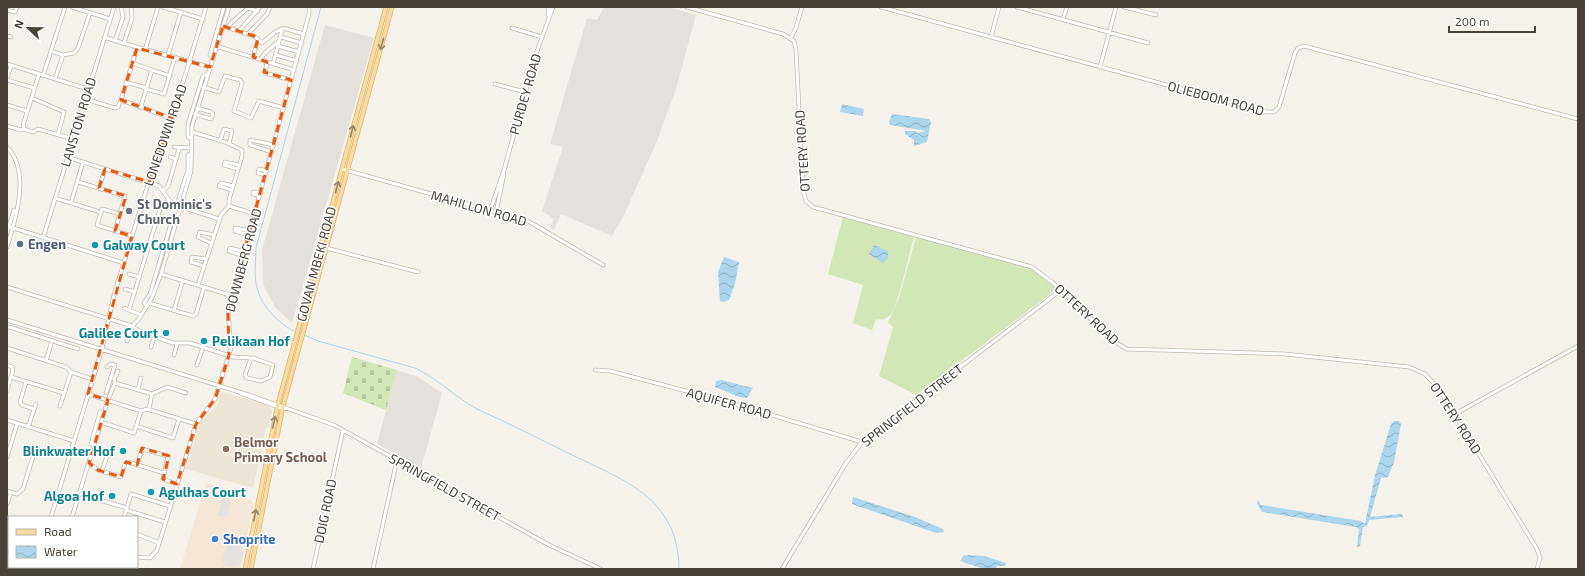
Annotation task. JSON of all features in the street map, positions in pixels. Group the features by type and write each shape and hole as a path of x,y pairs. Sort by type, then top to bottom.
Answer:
{"main road":[{"name":"GOVAN MBEKI ROAD","path":"245,569 278,406 386,7"},
{"name":"GOVAN MBEKI ROAD","path":"251,569 282,407 392,7"}],"street":[{"path":"7,10 15,12 17,7"},
{"path":"43,76 65,7"},
{"path":"72,7 110,19"},
{"name":"LANSTON ROAD","path":"43,238 114,7"},
{"path":"115,41 123,16 121,7"},
{"path":"124,43 132,18 130,7"},
{"path":"145,50 158,7"},
{"path":"163,7 173,8 180,12 203,19"},
{"path":"168,54 181,7"},
{"name":"LONEDOWN ROAD","path":"50,516 102,349 114,295 132,236 157,155 167,135 206,7"},
{"path":"213,57 210,54 224,7"},
{"path":"127,341 132,326 148,305 161,274 191,171 192,132 195,114 228,7"},
{"path":"239,32 241,27 258,11 260,7"},
{"path":"248,34 268,13 270,7"},
{"name":"DOWNBERG ROAD","path":"138,557 145,559 152,556 159,543 196,424 215,399 220,385 229,355 231,341 228,316 266,171 302,43 310,11 309,7"},
{"name":"PURDEY ROAD","path":"548,19 549,7"},
{"name":"PURDEY ROAD","path":"490,211 504,170 525,92 553,7"},
{"path":"687,7 783,34 791,38 796,28 802,7"},
{"name":"OLIEBOOM ROAD","path":"881,7 1270,113 1274,112 1280,107 1294,53 1298,48 1304,46 1578,119"},
{"path":"991,37 999,7"},
{"path":"1017,7 1148,43"},
{"path":"1063,19 1067,7"},
{"path":"1100,67 1116,7"},
{"path":"1124,7 1156,15"},
{"path":"228,28 231,23 249,8 258,11"},
{"path":"51,51 63,55 74,53 78,48 90,12"},
{"path":"222,26 254,36 262,43 277,31 284,28 304,34"},
{"path":"512,28 542,37"},
{"path":"273,64 282,30"},
{"path":"7,36 11,38"},
{"path":"104,37 137,48 168,54 210,67"},
{"name":"OTTERY ROAD","path":"791,38 795,43 796,50 803,190 808,203 820,209 1029,266 1039,271 1115,342 1124,348 1285,354 1409,367 1419,371 1429,377 1439,389 1537,548 1540,558 1537,569"},
{"path":"252,57 258,39"},
{"path":"280,39 302,43"},
{"path":"261,59 264,54 280,39"},
{"path":"216,46 294,70"},
{"path":"278,46 299,52"},
{"path":"85,99 115,108 118,107 137,48"},
{"path":"56,79 63,55"},
{"path":"276,55 297,61"},
{"path":"126,82 164,94 176,57"},
{"path":"267,62 265,73 291,80"},
{"path":"132,63 170,76"},
{"path":"34,88 7,79 9,65 88,89"},
{"path":"141,106 152,70"},
{"path":"24,129 27,111 39,74"},
{"path":"192,138 188,137 188,124 203,76 208,74"},
{"path":"204,87 219,92 225,76 240,80 242,83 234,111 251,118 259,101 284,108"},
{"path":"495,84 525,92"},
{"path":"32,98 64,112 58,135"},
{"path":"121,100 153,110 172,119"},
{"path":"7,105 27,111"},
{"path":"195,114 211,119 213,114 197,108"},
{"path":"7,126 33,132 38,129 73,139"},
{"path":"220,141 224,129 232,131 229,144"},
{"path":"192,132 229,144 242,150 242,156 228,202 229,206 219,218 198,285"},
{"path":"272,152 250,145 250,140 252,139 274,146"},
{"path":"7,147 14,157 20,171 20,185 7,247"},
{"path":"174,147 179,149 192,148"},
{"path":"164,190 172,174 179,149"},
{"path":"67,157 159,186 164,190 172,204 219,218"},
{"path":"170,157 176,159"},
{"path":"71,203 84,162"},
{"path":"238,169 224,165 226,162 239,165"},
{"path":"99,188 105,169"},
{"path":"265,175 258,173 258,171 259,169 266,171"},
{"name":"MAHILLON ROAD","path":"342,169 496,212 533,224 603,265"},
{"name":"PURDEY ROAD","path":"496,212 502,188 504,170"},
{"path":"166,172 172,174"},
{"path":"78,182 125,196 115,231"},
{"path":"55,198 100,212 103,209 120,214"},
{"path":"129,310 159,211 162,204 169,201"},
{"path":"229,206 255,214"},
{"path":"154,209 159,211"},
{"path":"100,212 97,225 132,236"},
{"path":"178,216 173,217 149,295 144,303 192,316 195,315 204,287"},
{"path":"150,225 155,226"},
{"path":"7,233 10,227"},
{"path":"10,227 124,263"},
{"path":"211,242 198,237 200,232 214,236"},
{"path":"145,240 150,242"},
{"path":"326,248 418,272"},
{"path":"140,256 145,258"},
{"path":"204,266 191,262 192,257 206,259"},
{"path":"129,274 139,277"},
{"path":"161,274 233,296"},
{"path":"174,310 183,280"},
{"path":"7,288 132,326 141,332 177,344 188,343 229,355 251,358 273,365 270,377 260,381 247,378 245,375 251,358"},
{"path":"125,289 134,292"},
{"name":"SPRINGFIELD STREET","path":"782,569 846,463 862,442 1061,290"},
{"path":"124,308 141,315"},
{"name":"SPRINGFIELD STREET","path":"7,320 220,385 248,397 288,409 343,430 549,545 601,569"},
{"path":"9,327 78,349"},
{"path":"62,344 65,337"},
{"path":"151,347 154,337"},
{"path":"46,361 51,344"},
{"path":"174,355 177,344"},
{"path":"1454,414 1578,346"},
{"path":"197,365 203,347"},
{"path":"7,348 66,366 71,372 92,379"},
{"path":"72,516 108,400 114,365 110,364 108,367"},
{"path":"7,365 13,369 7,391"},
{"name":"AQUIFER ROAD","path":"595,370 610,371 721,401 862,442"},
{"path":"115,383 114,379 118,371"},
{"path":"60,406 71,372"},
{"path":"12,377 64,393"},
{"path":"138,389 141,378"},
{"path":"26,382 20,402 22,405 34,409"},
{"path":"106,393 115,383"},
{"path":"115,383 152,394 167,387 186,393"},
{"path":"88,394 141,411 148,409 196,424"},
{"path":"148,409 152,394"},
{"path":"28,427 36,404"},
{"path":"94,446 91,444 100,412 105,411"},
{"path":"101,422 134,433 141,411"},
{"path":"136,426 173,438 179,419"},
{"path":"7,420 74,441"},
{"path":"7,456 17,424"},
{"name":"DOIG ROAD","path":"313,569 343,430"},
{"path":"137,465 142,449 168,457 163,480 177,484"},
{"path":"7,504 9,492 17,494 23,490 35,450"},
{"path":"102,472 108,453"},
{"path":"373,569 397,460"},
{"path":"89,463 102,472 121,477 126,463 164,473"},
{"path":"79,494 165,522"},
{"path":"124,516 131,494 170,506"},
{"path":"138,534 159,543"}],"highlighted area":[{"path":"223,26 254,36 258,39 253,57 267,62 264,72 291,80 228,310 229,355 215,399 196,424 177,484 163,479 169,456 142,448 137,465 126,462 121,477 98,470 89,463 108,400 88,394 132,236 115,231 126,196 99,188 105,169 149,182 172,118 121,100 137,48 210,67"}],"shaded area":[{"path":"604,7 668,7 696,15 676,89 657,141 624,215 612,236 561,214 554,230 550,227 554,219 542,211 563,147 550,144 587,18 597,20"},
{"path":"325,25 374,38 292,323 275,307 263,284 262,250"},
{"path":"397,370 418,377 442,393 421,468 377,444"},
{"name":"Belmor Primary School","path":"223,392 269,406 272,411 269,427 266,428 253,488 186,469 200,422 217,406 220,394"},
{"path":"206,483 231,491 235,496 251,500 254,504 240,569 180,569"},
{"path":"227,490 232,494 227,516 225,515 224,517 218,515 224,491"},
{"path":"228,542 243,547 242,551 244,552 239,567 236,567 236,569 224,565 225,562 222,562"}],"green space":[{"path":"843,217 914,237 900,290 893,309 887,318 876,319 872,330 853,323 863,285 828,274"},
{"path":"916,237 1024,266 1034,270 1054,287 1054,291 916,395 879,376 893,327 888,322 899,298"},
{"path":"352,357 397,370 386,410 343,393"},
{"path":"38,568 137,568 37,569"}],"water":[{"path":"842,104 864,109 863,116 840,112"},
{"path":"892,114 929,119 931,122 927,142 914,146 914,140 905,134 905,131 916,131 917,133 926,131 890,125 889,122"},
{"path":"874,245 888,251 888,258 883,263 869,254"},
{"path":"724,257 739,262 735,284 729,300 723,302 720,301 718,272"},
{"path":"721,380 753,388 747,398 739,397 715,387 716,381"},
{"path":"1394,421 1399,421 1401,424 1394,462 1388,477 1381,478 1370,517 1402,514 1403,517 1369,520 1367,526 1363,527 1360,546 1357,547 1359,529 1356,527 1262,512 1257,503 1258,500 1261,505 1361,521 1365,524 1375,475 1391,424"},
{"path":"853,497 915,517 943,529 944,532 936,533 852,504"},
{"path":"963,556 984,556 1006,563 1005,566 997,566 995,569 984,569 960,561"}],"waterway":[{"path":"296,332 276,319 265,306 261,298 255,279 256,248 321,7"},
{"path":"299,333 318,341 415,368 431,377 477,409 626,482 643,494 658,508 669,524 676,544 679,569"}],"place":[{"name":"St Dominic's Church","path":"129,211"},
{"name":"Engen","path":"20,244"},
{"name":"Galway Court","path":"95,245"},
{"name":"Galilee Court","path":"166,333"},
{"name":"Pelikaan Hof","path":"204,341"},
{"name":"Belmor Primary School","path":"226,449"},
{"name":"Blinkwater Hof","path":"123,451"},
{"name":"Agulhas Court","path":"151,492"},
{"name":"Algoa Hof","path":"112,496"},
{"name":"Shoprite","path":"215,539"}]}
